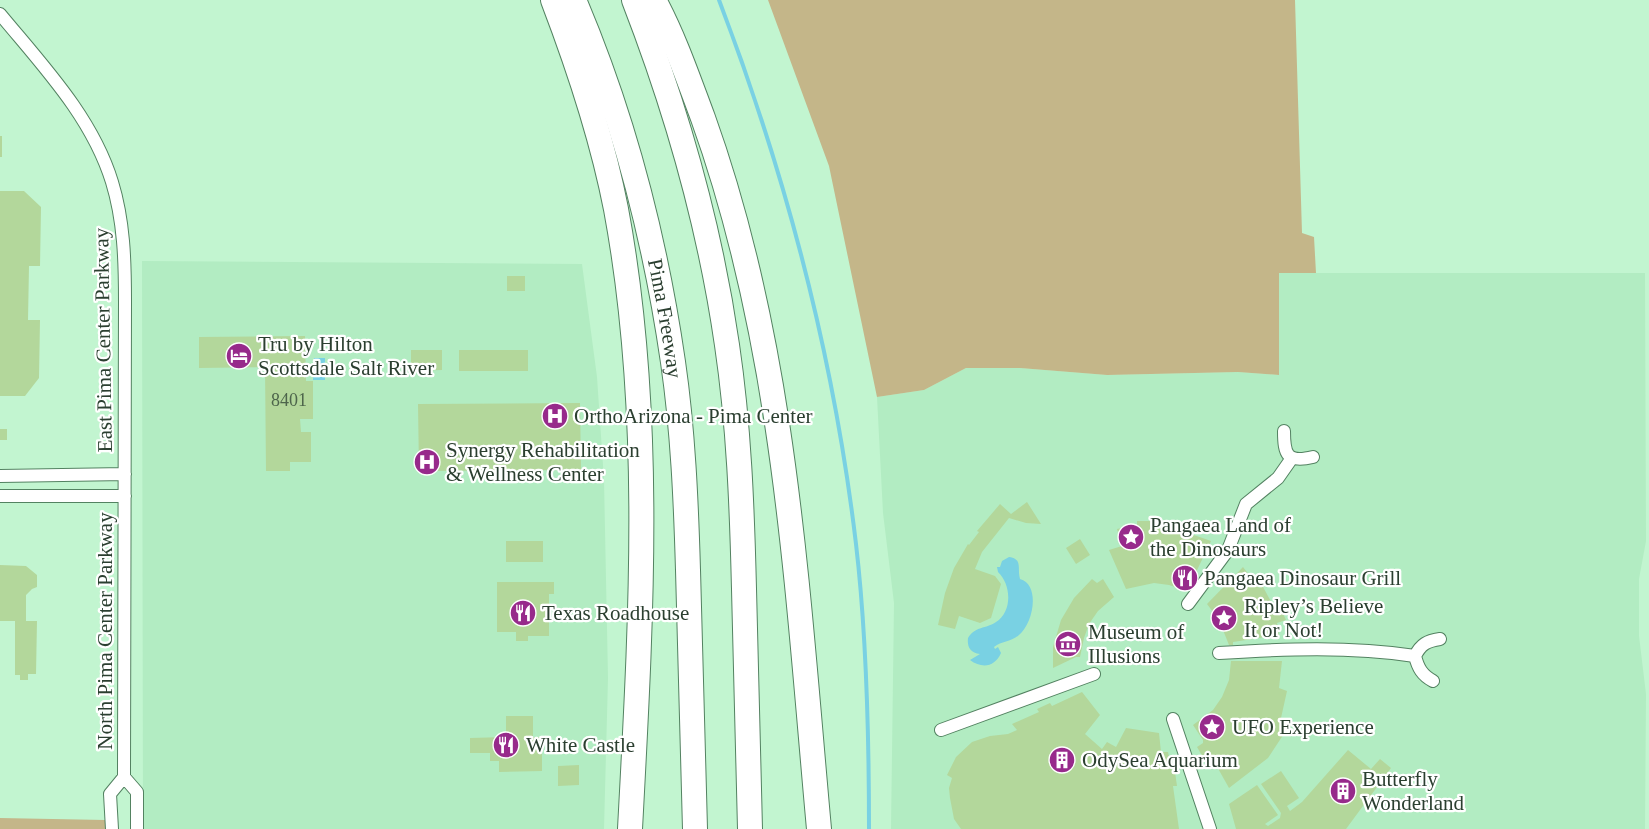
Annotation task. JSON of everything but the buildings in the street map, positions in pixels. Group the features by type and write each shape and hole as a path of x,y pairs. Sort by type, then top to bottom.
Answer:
{"highway":[{"path":"553,0 581,76 606,168 617,218 632,317 638,398 642,586 630,829"},
{"name":"Pima Freeway","path":"574,0 612,100 644,214 662,292 673,364 686,506 695,829"},
{"path":"634,0 668,95 688,162 711,258 727,345 741,487 750,829"},
{"path":"654,0 695,96 713,147 728,193 760,318 790,514 819,829"}],"street":[{"name":"East Pima Center Parkway","path":"0,14 72,104 102,155 112,182 123,235 125,261 125,485"},
{"path":"1284,431 1286,454 1292,458 1313,457"},
{"path":"1188,604 1228,550 1246,504 1278,478 1292,458"},
{"path":"0,476 125,485"},
{"path":"0,496 125,485"},
{"name":"North Pima Center Parkway","path":"112,829 111,794 124,777 125,485"},
{"path":"1414,656 1421,645 1440,639"},
{"path":"1219,653 1283,649 1384,651 1414,656"},
{"path":"1414,656 1418,668 1425,677 1433,681"},
{"path":"941,730 1094,674"},
{"path":"1173,719 1210,829"},
{"name":"North Pima Center Parkway","path":"124,777 137,792 136,829"}],"shaded area":[{"path":"768,0 1295,0 1302,233 1314,237 1316,273 1279,273 1279,375 1238,372 1107,375 1020,368 966,368 924,390 877,397 829,166"},
{"path":"142,261 582,264 597,377 604,480 608,678 604,829 143,829"},
{"path":"1279,273 1645,273 1646,541 1639,579 1639,636 1646,694 1645,829 891,829 894,603 883,513 877,397 924,390 966,368 1020,368 1107,375 1238,372 1279,375"},
{"path":"0,818 105,820 105,829 0,829"}],"water":[{"path":"314,358 325,358 325,380 313,380"},
{"path":"1009,557 1018,562 1020,579 1031,589 1033,605 1031,614 1024,630 1019,635 994,647 995,649 998,647 1001,653 992,664 979,665 970,660 980,654 970,649 968,638 974,631 1002,617 1008,605 1008,590 997,567 1000,567 1002,561"}],"waterway":[{"path":"719,0 766,133 786,200 821,336 835,405 847,474 863,615 868,722 869,829"}],"place":[{"name":"Tru by Hilton Scottsdale Salt River","path":"239,356"},
{"name":"OrthoArizona - Pima Center","path":"555,416"},
{"name":"Synergy Rehabilitation & Wellness Center","path":"427,462"},
{"name":"Pangaea Land of the Dinosaurs","path":"1131,537"},
{"name":"Pangaea Dinosaur Grill","path":"1185,578"},
{"name":"Texas Roadhouse","path":"523,613"},
{"name":"Ripley’s Believe It or Not!","path":"1224,618"},
{"name":"Museum of Illusions","path":"1068,644"},
{"name":"UFO Experience","path":"1212,727"},
{"name":"White Castle","path":"506,745"},
{"name":"OdySea Aquarium","path":"1062,760"},
{"name":"Butterfly Wonderland","path":"1343,791"}]}
